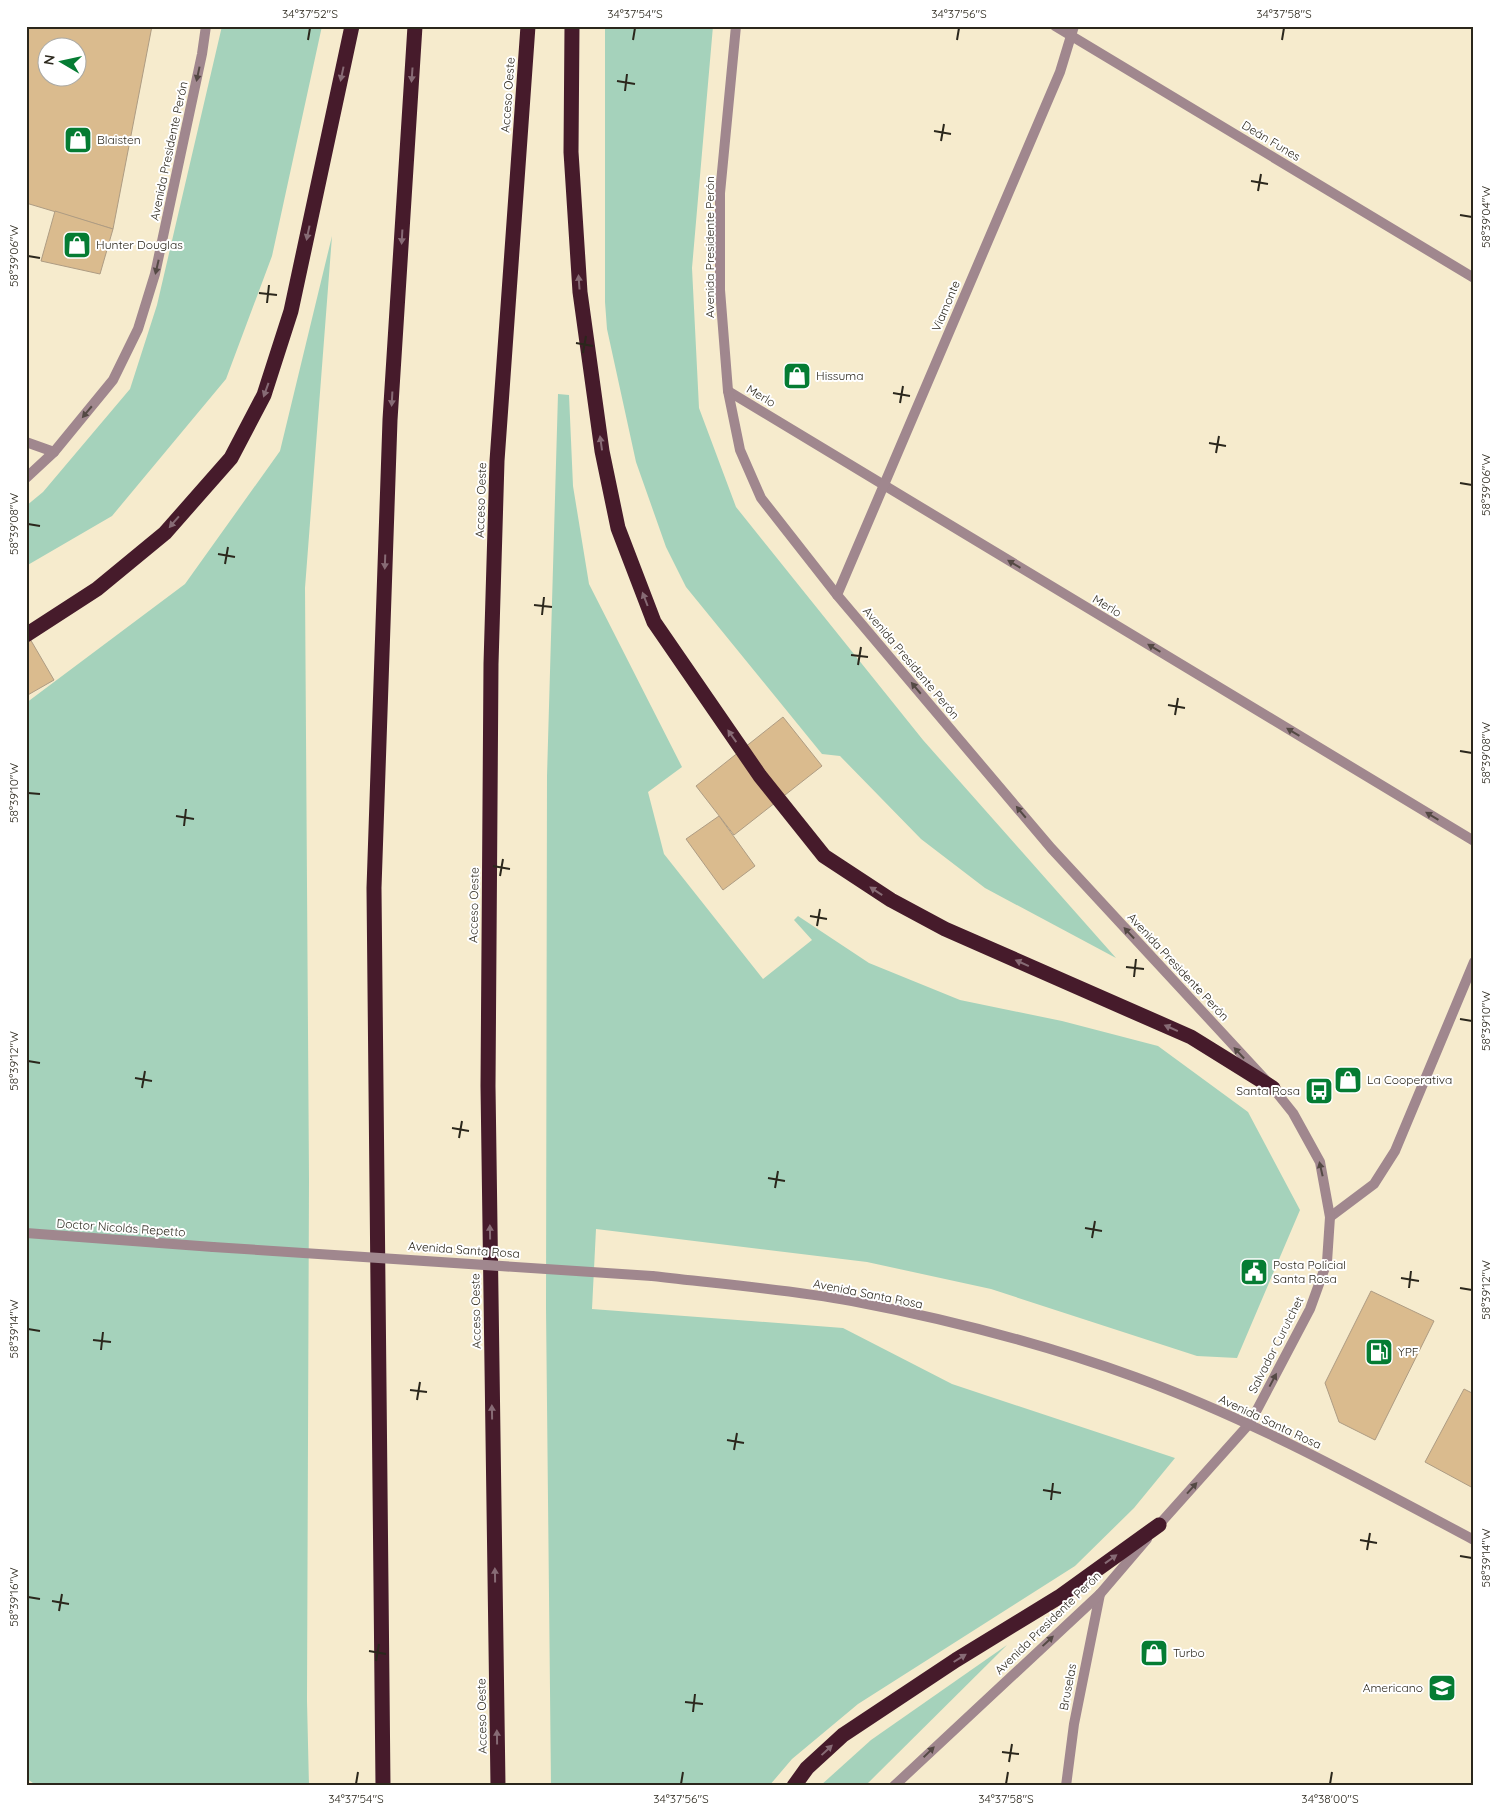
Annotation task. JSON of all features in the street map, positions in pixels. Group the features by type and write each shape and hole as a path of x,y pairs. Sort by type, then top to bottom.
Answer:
{"highway":[{"path":"26,635 97,589 165,533 231,458 264,395 292,311 352,26"},
{"path":"383,1786 374,888 390,420 415,26"},
{"name":"Acceso Oeste","path":"498,1786 488,1086 491,664 497,461 528,26"},
{"path":"572,26 571,152 581,301 602,451 618,528 654,622 760,776 824,856 891,900 945,929 1191,1037 1272,1088"},
{"path":"794,1786 807,1768 843,1736 956,1660 1059,1597 1159,1525"}],"street":[{"name":"Avenida Presidente Perón","path":"26,478 54,452 113,380 138,329 155,274 202,54 206,26"},
{"name":"Avenida Presidente Perón","path":"736,26 720,193 720,290 728,391 740,450 761,498 837,595 1051,848 1293,1113 1320,1162 1330,1217"},
{"name":"Deán Funes","path":"1055,26 1072,31 1474,278"},
{"name":"Viamonte","path":"837,595 1060,72 1072,31"},
{"name":"Merlo","path":"728,391 1474,841"},
{"path":"26,442 54,452"},
{"path":"1330,1217 1374,1184 1395,1151 1474,962"},
{"name":"Salvador Curutchet","path":"1250,1423 1310,1309 1327,1262 1330,1217"},
{"name":"Doctor Nicolás Repetto","path":"26,1233 213,1246"},
{"name":"Avenida Santa Rosa","path":"213,1246 652,1276 782,1291 850,1301 909,1313 1028,1343 1135,1376 1250,1423 1474,1540"},
{"name":"Avenida Presidente Perón","path":"894,1786 1100,1594 1250,1423"},
{"name":"Bruselas","path":"1066,1786 1074,1724 1100,1594"}],"green space":[{"path":"222,26 322,26 272,256 226,379 112,516 26,566 26,506 43,492 130,389 157,305"},
{"path":"605,26 713,26 692,268 699,408 736,507 923,740 1116,958 985,888 921,839 840,756 822,754 686,587 666,547 636,462 607,329 605,302"},
{"path":"332,236 305,588 309,1180 307,1701 309,1786 37,1786 26,1778 26,703 185,584 280,451"},
{"path":"558,394 569,395 573,486 589,584 682,767 648,792 664,854 763,979 812,940 794,920 798,916 869,963 960,1000 1062,1021 1158,1046 1248,1112 1300,1210 1237,1358 1197,1356 991,1289 867,1262 596,1229 592,1309 843,1328 952,1384 1175,1458 1134,1508 1075,1566 858,1704 792,1759 769,1786 551,1786 546,1308 547,776"},
{"path":"1007,1645 865,1786 820,1786 871,1740"}],"building":[{"name":"Blaisten","path":"26,26 152,26 113,229 26,203"},
{"name":"Hunter Douglas","path":"55,211 113,229 100,274 41,261"},
{"path":"26,632 54,680 26,696"},
{"path":"783,717 822,766 734,835 696,786"},
{"path":"719,816 755,866 723,890 686,839"},
{"name":"YPF","path":"1371,1291 1434,1321 1375,1440 1339,1422 1325,1383"},
{"path":"1464,1389 1474,1394 1473,1488 1425,1462"}],"place":[{"name":"Blaisten","path":"78,140"},
{"name":"Hunter Douglas","path":"77,245"},
{"name":"Hissuma","path":"797,376"},
{"name":"La Cooperativa","path":"1348,1080"},
{"name":"Santa Rosa","path":"1319,1091"},
{"name":"Posta Policial Santa Rosa","path":"1254,1272"},
{"name":"YPF","path":"1379,1352"},
{"name":"Turbo","path":"1154,1653"},
{"name":"Americano","path":"1442,1688"}]}
